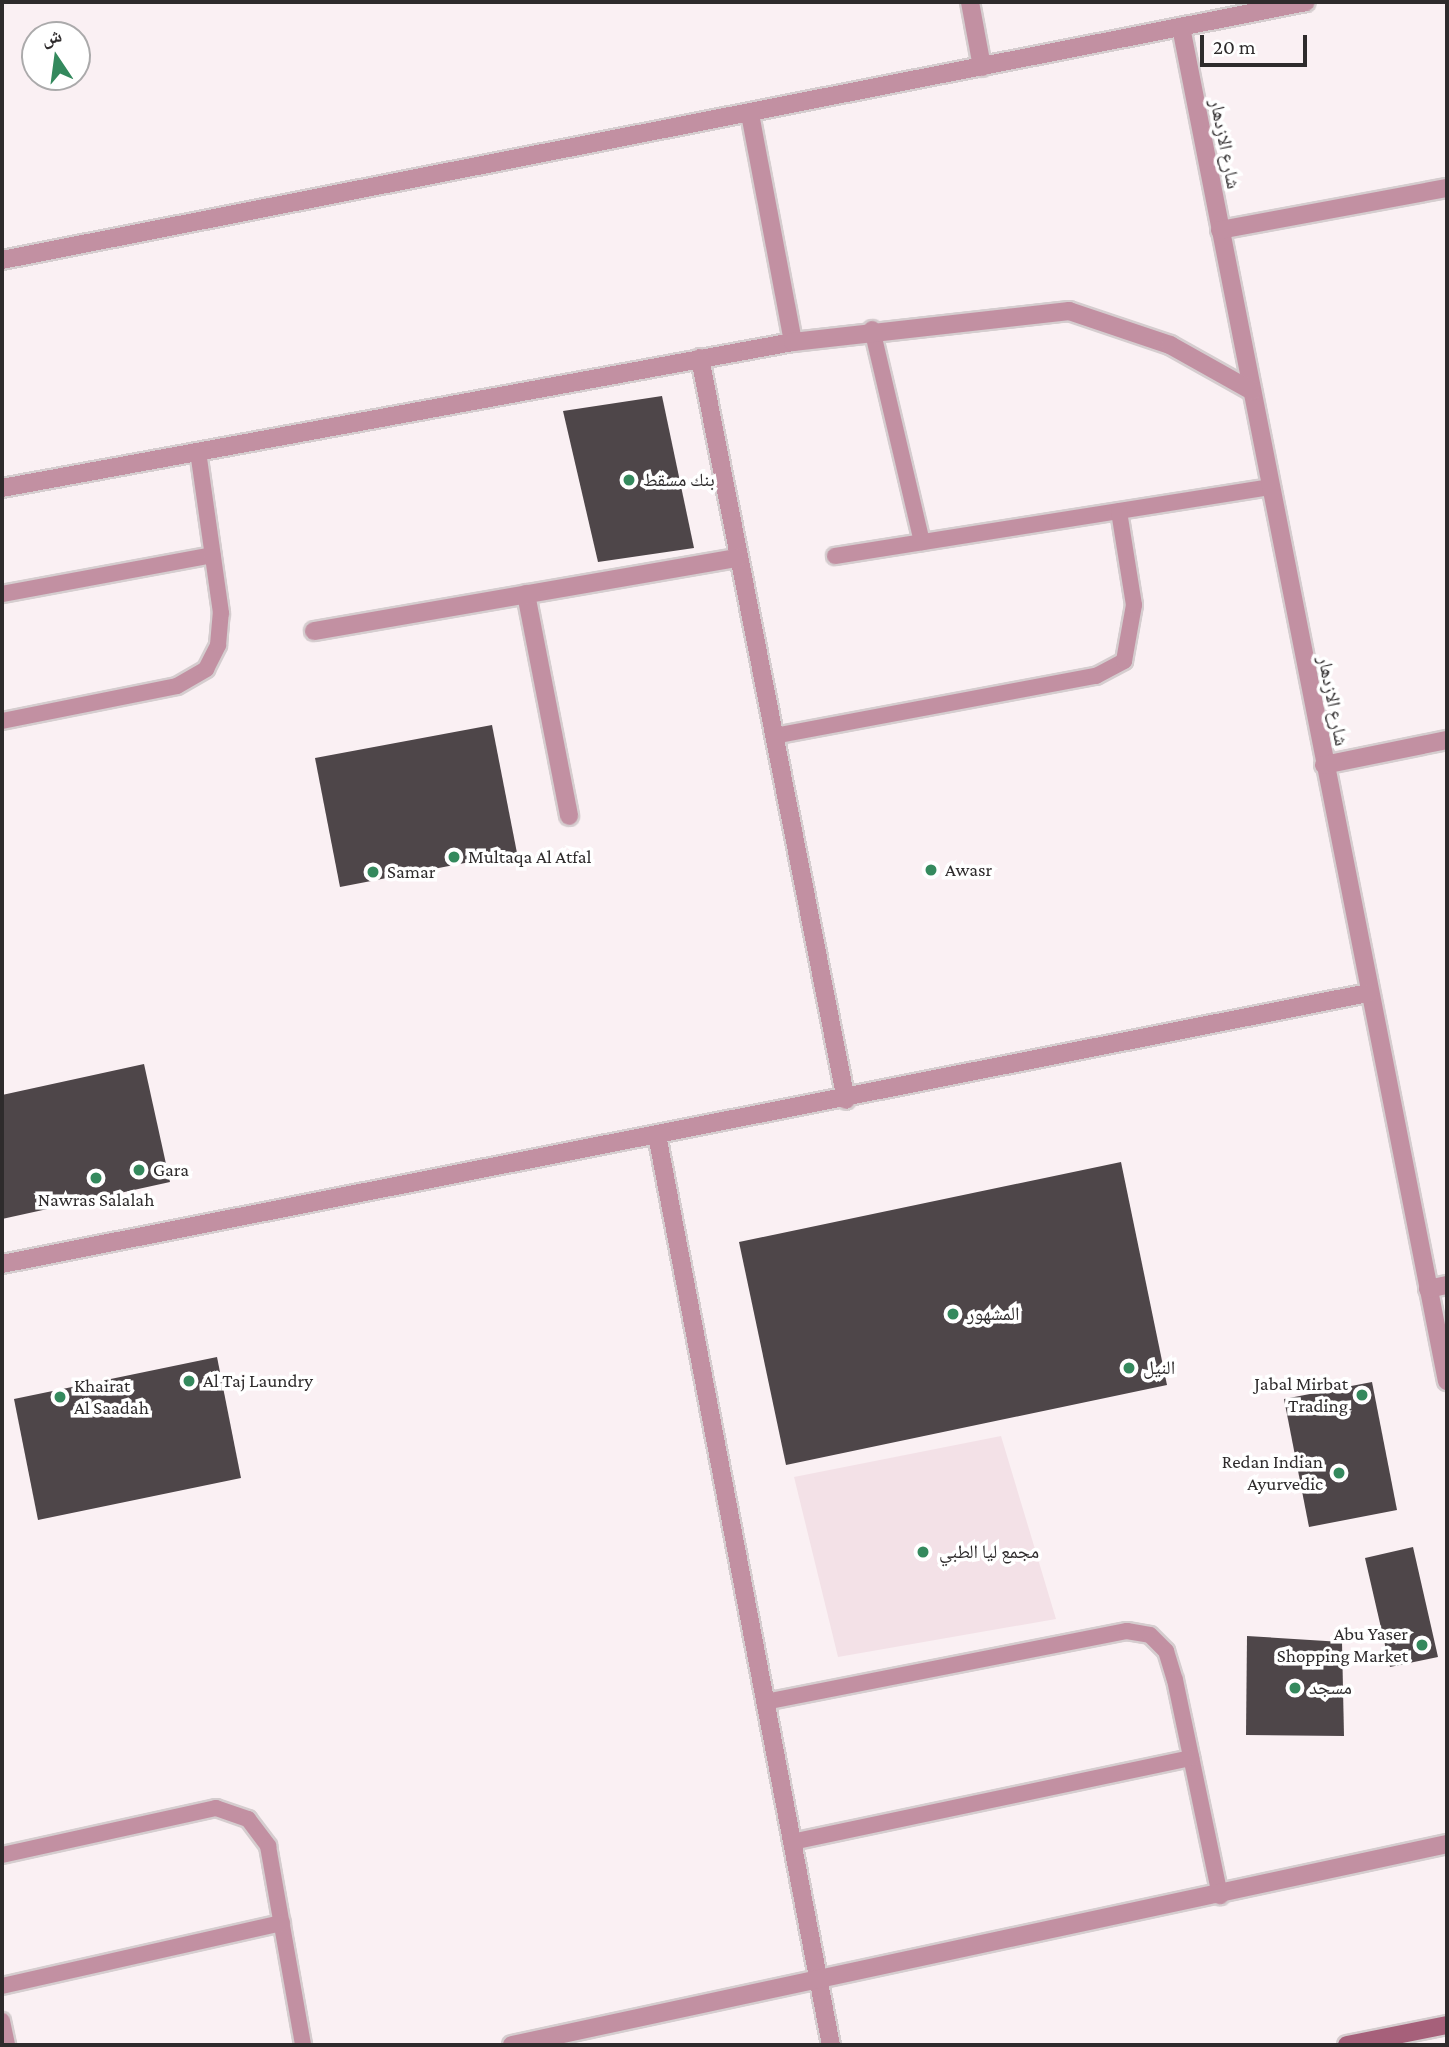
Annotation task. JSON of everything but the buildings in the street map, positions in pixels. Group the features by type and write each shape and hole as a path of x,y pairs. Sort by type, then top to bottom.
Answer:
{"street":[{"path":"970,2 982,67"},
{"path":"2,260 1306,2"},
{"name":"شارع الازدهار","path":"1181,27 1368,993 1447,1381"},
{"path":"750,114 793,342"},
{"path":"1220,230 1447,188"},
{"path":"2,488 793,342 872,329 1069,311 1170,345 1252,391"},
{"path":"700,358 737,558 846,1100"},
{"path":"314,631 737,558"},
{"path":"526,594 569,816"},
{"path":"1324,765 1447,740"},
{"path":"2,1264 846,1100 1368,993"},
{"path":"657,1135 831,2045"},
{"path":"1428,1289 1447,1285"},
{"path":"512,2045 1220,1896 1447,1844"},
{"path":"1347,2045 1443,2024"}],"lane":[{"path":"872,329 922,542"},
{"path":"2,721 177,686 206,669 218,645 220,613 198,452"},
{"path":"835,556 1270,488"},
{"path":"774,736 1096,676 1124,661 1134,605 1119,511"},
{"path":"2,594 212,555"},
{"path":"765,1702 1127,1631 1150,1635 1166,1651 1220,1896"},
{"path":"792,1842 1191,1758"},
{"path":"2,1856 216,1808 248,1819 268,1846 303,2045"},
{"path":"2,1986 282,1923"},
{"path":"2,2021 7,2045"}],"shaded area":[{"name":"مجمع ليا الطبي","path":"1001,1436 1056,1619 838,1657 794,1477"}],"place":[{"name":"بنك مسقط","path":"629,480"},
{"name":"Multaqa Al Atfal","path":"454,857"},
{"name":"Awasr","path":"931,870"},
{"name":"Samar","path":"373,872"},
{"name":"Gara","path":"139,1170"},
{"name":"Nawras Salalah","path":"96,1178"},
{"name":"المشهور","path":"953,1314"},
{"name":"النيل","path":"1129,1368"},
{"name":"Al Taj Laundry","path":"189,1381"},
{"name":"Jabal Mirbat Trading","path":"1362,1395"},
{"name":"Khairat Al Saadah","path":"60,1397"},
{"name":"Redan Indian Ayurvedic","path":"1339,1473"},
{"name":"مجمع ليا الطبي","path":"923,1552"},
{"name":"Abu Yaser Shopping Market","path":"1422,1645"},
{"name":"مسجد","path":"1295,1688"}]}
